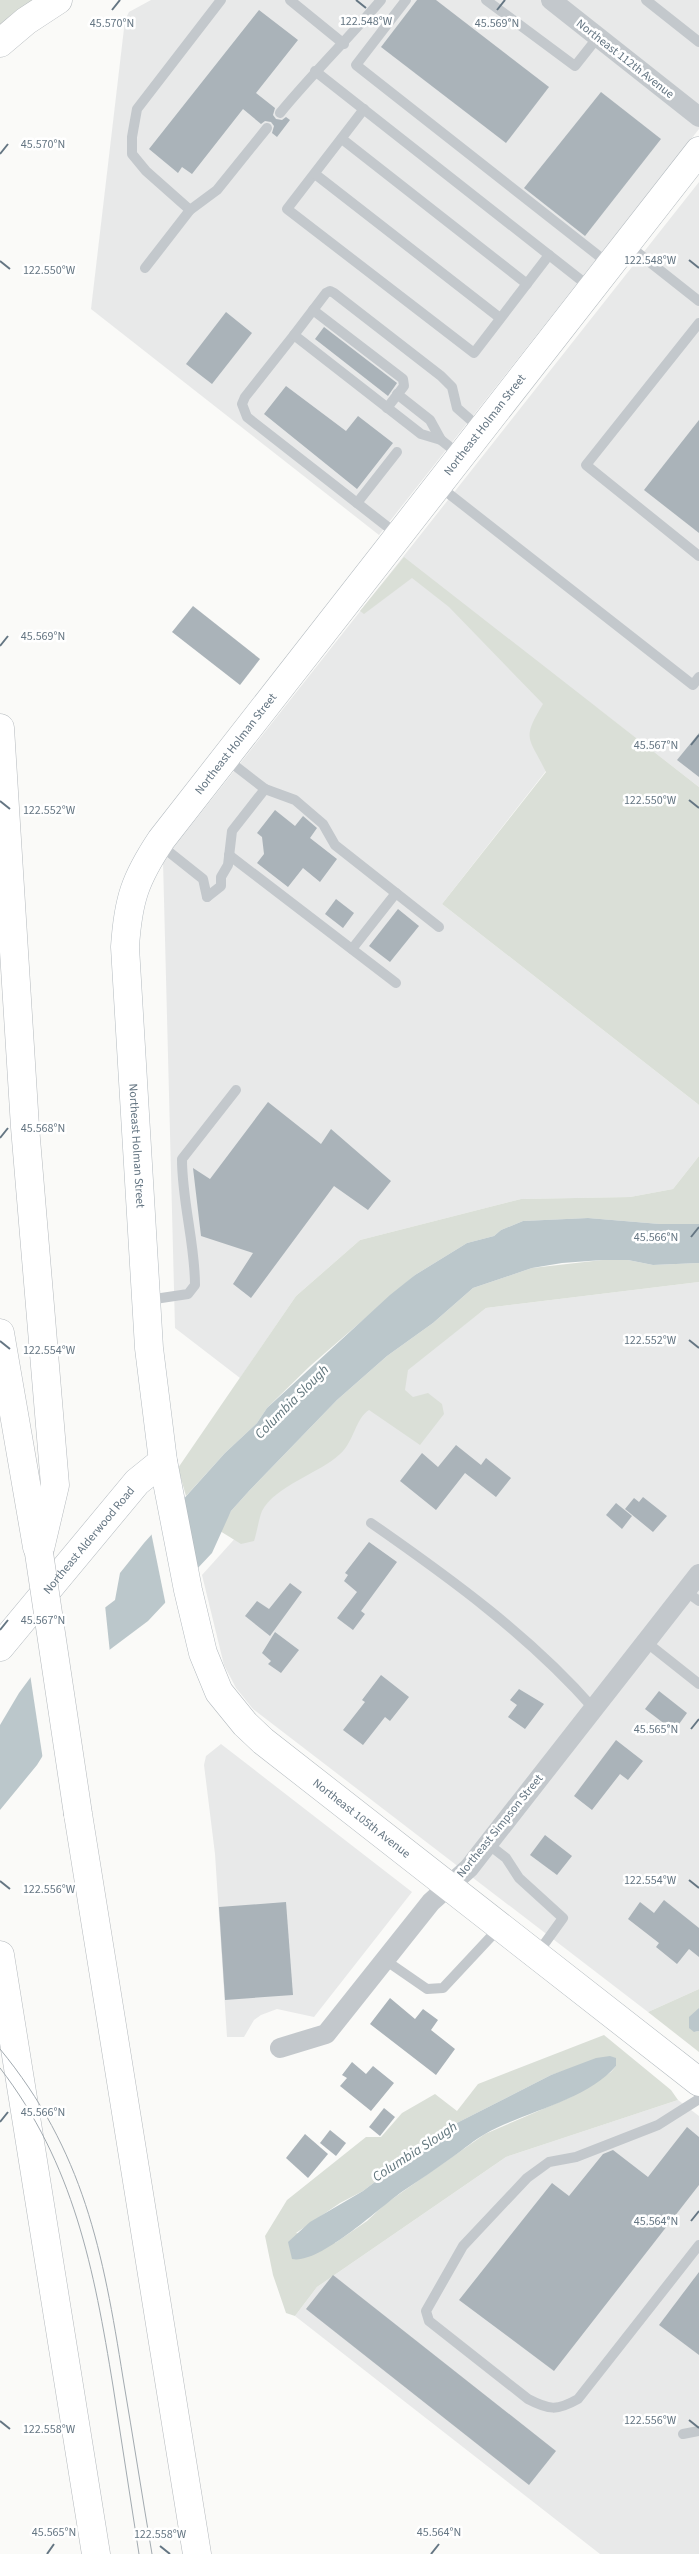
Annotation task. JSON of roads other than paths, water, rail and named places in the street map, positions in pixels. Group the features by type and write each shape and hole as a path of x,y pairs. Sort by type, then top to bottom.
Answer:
{"main road":[{"path":"0,43 26,21 58,0"},
{"name":"Northeast Holman Street","path":"163,1462 149,1348 125,947 126,921 136,882 146,862 159,843 438,486 451,448 482,430 699,151"},
{"path":"0,728 24,1108 55,1485 39,1553"},
{"path":"0,1334 30,1515 39,1553 78,1814 197,2554"},
{"name":"Northeast 105th Avenue","path":"163,1462 188,1590 203,1653 219,1692 230,1708 263,1741 699,2082"},
{"name":"Northeast Alderwood Road","path":"0,1647 137,1482 163,1462"},
{"path":"0,1955 96,2554"}],"street":[{"name":"Northeast 112th Avenue","path":"551,0 699,118"},
{"name":"Northeast Simpson Street","path":"280,2048 326,2034 431,1902 468,1868 488,1844 646,1642 692,1596 699,1574"}],"lane":[{"path":"190,210 146,172 132,154 132,137 137,109 221,0"},
{"path":"290,0 344,44"},
{"path":"280,113 315,71 344,44 381,0"},
{"path":"406,0 356,64 610,265"},
{"path":"486,0 574,66 598,37"},
{"path":"646,0 699,42"},
{"path":"315,71 592,289"},
{"path":"364,109 287,209 474,353 549,255"},
{"path":"145,268 190,210 217,190 267,128"},
{"path":"342,139 527,284"},
{"path":"315,174 500,318"},
{"path":"627,244 699,300"},
{"path":"398,536 243,411 242,404 245,397 326,293 330,291 334,293 447,381 452,387 457,408 482,430"},
{"path":"313,310 403,379 404,386 387,408"},
{"path":"699,323 586,465 699,556"},
{"path":"294,335 420,434 451,448"},
{"path":"398,394 430,420 451,448"},
{"path":"357,503 397,452"},
{"path":"438,486 692,685 699,677"},
{"path":"225,758 265,789 295,800 324,824 334,845 439,927"},
{"path":"159,843 203,879 207,897 221,886 221,877 228,865 232,831 265,789"},
{"path":"229,855 396,983"},
{"path":"352,949 396,893"},
{"path":"147,1300 188,1294 195,1286 195,1257 186,1217 182,1159 236,1090"},
{"path":"370,1524 482,1605 566,1678 594,1709"},
{"path":"646,1642 699,1684"},
{"path":"488,1844 506,1858 519,1878 563,1918 537,1954"},
{"path":"385,1960 427,1989 443,1988 500,1926"},
{"path":"699,2099 658,2125 576,2157 549,2162 527,2178 463,2246 426,2311 429,2321 528,2399 545,2408 564,2407 578,2399 699,2245"},
{"path":"682,2434 699,2430"}],"water":[{"name":"Columbia Slough","path":"588,1218 660,1224 699,1224 699,1263 653,1265 628,1260 602,1260 562,1263 532,1268 473,1288 433,1323 387,1356 337,1400 249,1491 231,1511 212,1553 148,1621 108,1651 37,1765 0,1810 0,1725 19,1693 53,1647 115,1600 120,1573 144,1543 225,1453 257,1423 267,1408 390,1295 415,1275 467,1243 494,1236 501,1230 523,1221"},
{"path":"699,2008 699,2031 694,2032 689,2028 689,2017"},
{"name":"Columbia Slough","path":"610,2056 616,2058 616,2066 588,2088 554,2105 500,2126 485,2134 403,2191 333,2244 318,2253 304,2258 292,2259 288,2242 310,2222 363,2191 445,2129 551,2075 596,2058"}],"tram line":[{"path":"0,2049 29,2087 52,2126 71,2165 86,2204 107,2288 152,2554"},
{"path":"0,2068 25,2104 46,2142 63,2180 77,2219 98,2300 106,2343 139,2554"}]}
